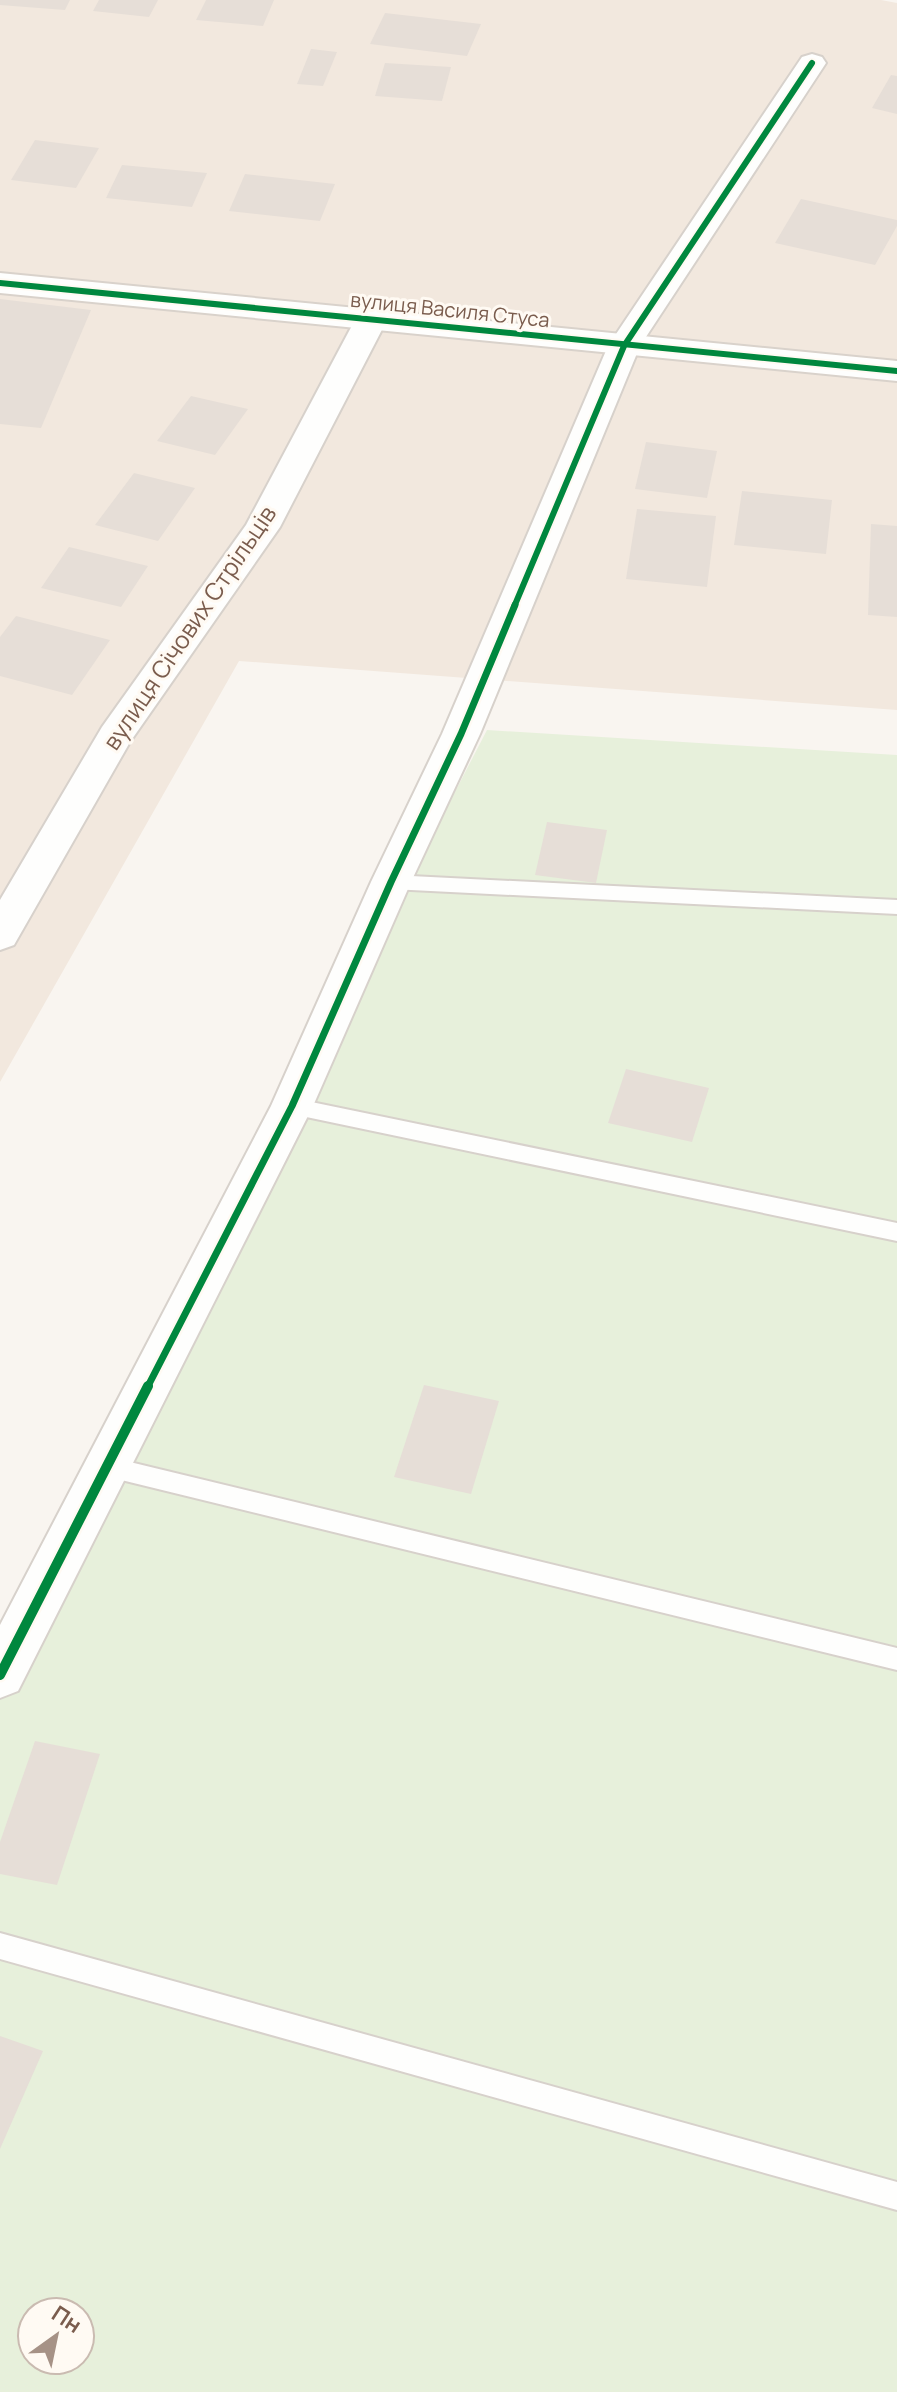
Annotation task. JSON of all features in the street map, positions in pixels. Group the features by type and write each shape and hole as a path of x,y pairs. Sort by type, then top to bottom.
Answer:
{"street":[{"path":"0,1675 292,1106 391,882 461,734 624,346 812,63"},
{"name":"вулиця Василя Стуса","path":"0,283 897,371"},
{"name":"вулиця Січових Стрільців","path":"0,935 115,736 262,527 372,318"}],"lane":[{"path":"391,882 897,907"},
{"path":"292,1106 897,1232"},
{"path":"105,1466 897,1659"},
{"path":"0,1946 897,2196"}],"shaded area":[{"path":"0,0 881,0 897,3 897,710 239,661 0,1082"}],"green space":[{"path":"487,730 897,755 897,2392 0,2392 0,1672"}],"building":[{"path":"0,0 70,0 65,10 0,5"},
{"path":"99,0 158,0 149,17 93,11"},
{"path":"206,0 274,0 263,26 196,20"},
{"path":"385,13 481,24 467,56 370,44"},
{"path":"311,49 337,52 323,86 297,84"},
{"path":"385,63 451,67 442,101 375,96"},
{"path":"891,75 897,76 897,114 872,108"},
{"path":"35,140 99,148 76,188 11,180"},
{"path":"122,165 207,173 192,207 106,198"},
{"path":"245,174 335,184 320,221 229,211"},
{"path":"801,199 897,220 897,226 875,265 775,243"},
{"path":"0,299 91,310 41,428 0,424"},
{"path":"191,396 248,409 215,455 157,441"},
{"path":"646,442 717,451 707,498 635,489"},
{"path":"134,473 195,488 158,541 95,525"},
{"path":"742,491 832,500 826,554 734,545"},
{"path":"637,509 716,516 707,587 626,579"},
{"path":"871,524 897,526 897,617 868,615"},
{"path":"69,547 148,566 121,607 41,588"},
{"path":"16,616 110,640 72,695 0,676 0,637"},
{"path":"547,822 607,830 596,883 535,875"},
{"path":"626,1069 709,1088 692,1142 608,1123"},
{"path":"424,1385 499,1401 471,1494 394,1477"},
{"path":"35,1741 100,1754 57,1885 0,1874 0,1842"},
{"path":"0,2036 43,2051 0,2149"}],"cycle path":[{"path":"0,1675 292,1106 391,882 461,734 624,346 812,63"},
{"path":"0,283 897,371"}]}
